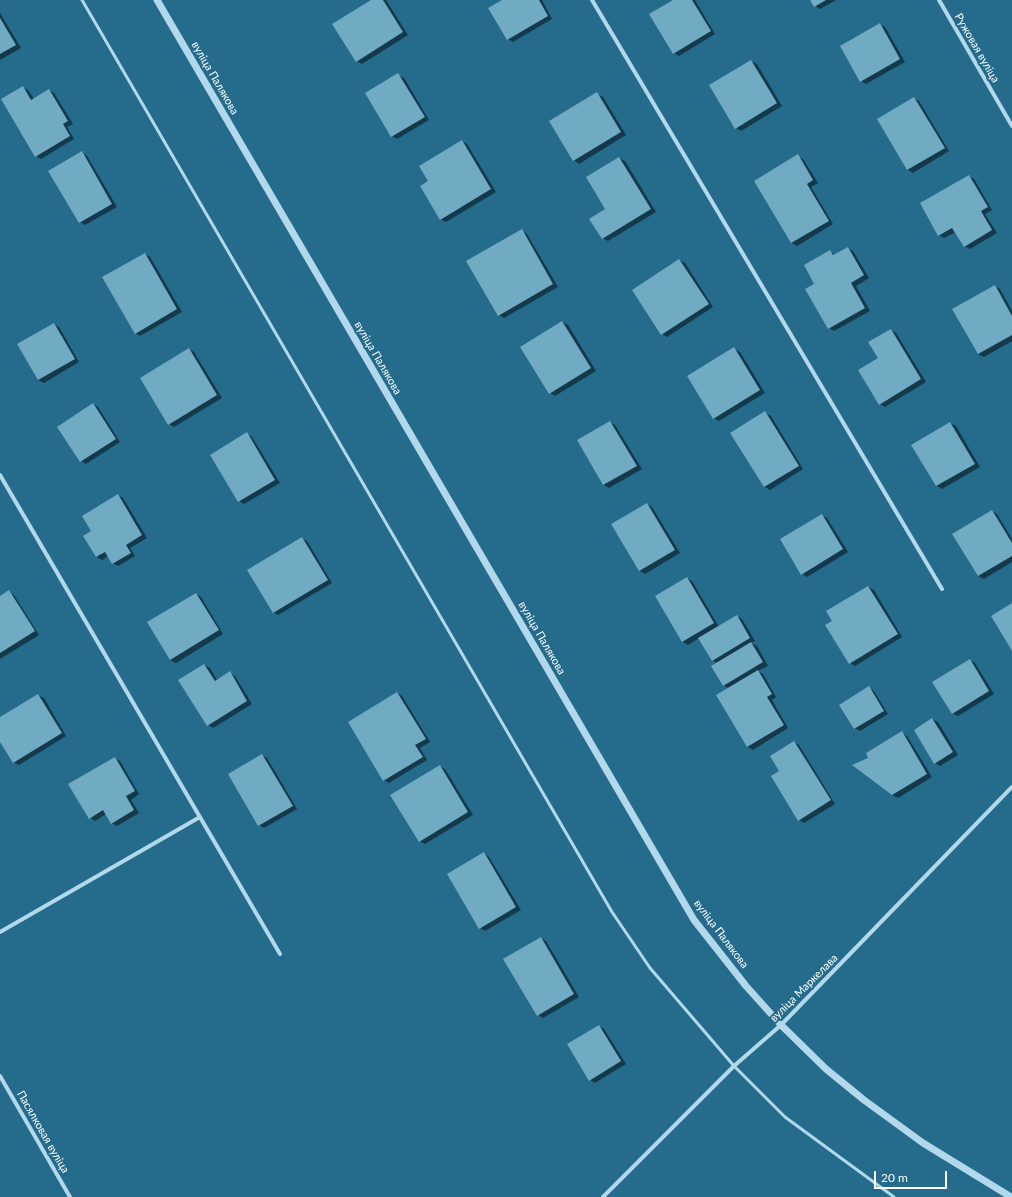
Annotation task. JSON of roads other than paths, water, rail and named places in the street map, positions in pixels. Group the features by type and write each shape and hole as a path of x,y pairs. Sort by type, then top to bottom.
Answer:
{"street":[{"name":"вуліца Палякова","path":"157,0 694,920 746,986 781,1025 826,1069 864,1100 924,1143 1010,1197"},
{"path":"592,0 942,590"},
{"name":"Ружовая вуліца","path":"939,0 1012,126"},
{"path":"0,475 280,954"},
{"name":"вуліца Маркелава","path":"603,1197 734,1066 781,1025 1012,787"},
{"path":"0,932 200,817"},
{"name":"Пасялковая вуліца","path":"0,1076 70,1197"}],"lane":[{"path":"82,0 612,912 650,968 734,1066 785,1118 894,1197"}]}
